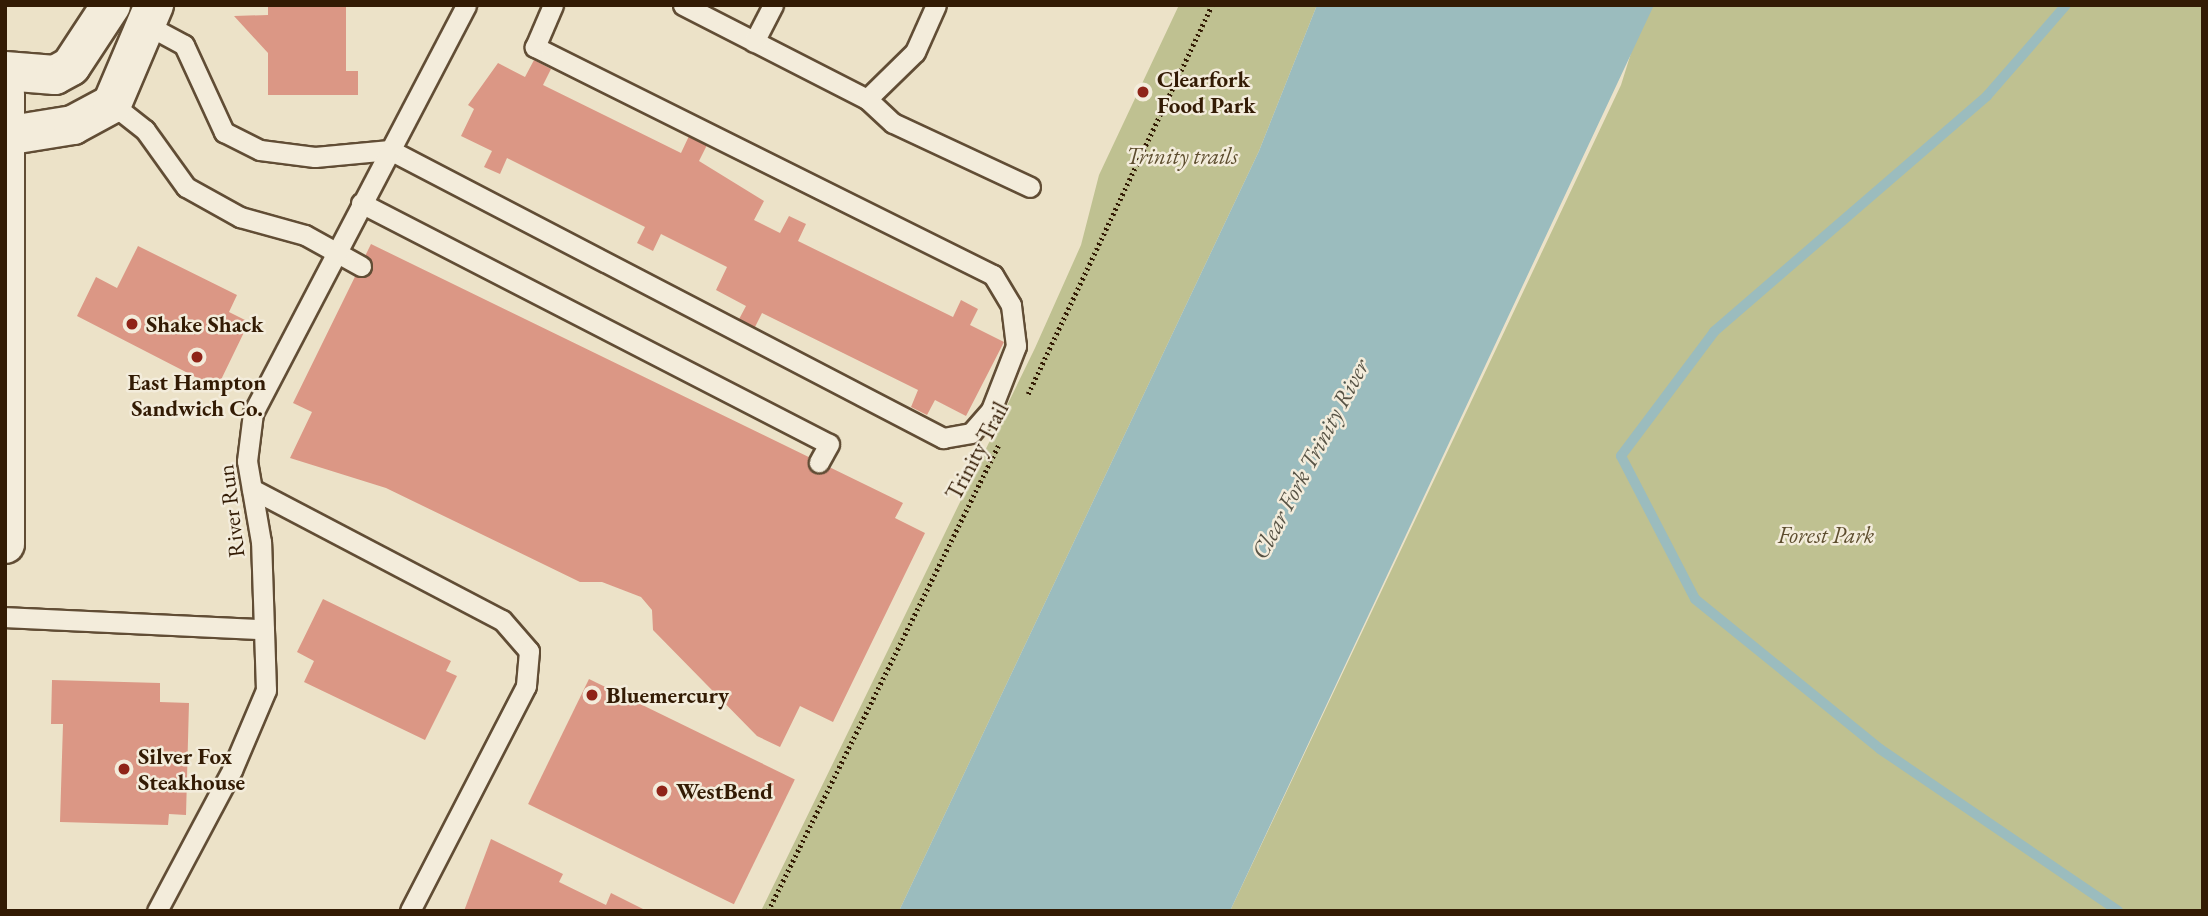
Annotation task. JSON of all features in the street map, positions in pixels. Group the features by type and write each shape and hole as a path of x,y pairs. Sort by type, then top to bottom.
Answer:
{"main road":[{"path":"5,71 55,75 71,66 111,5"},
{"path":"7,136 73,125 112,104 150,15"},
{"path":"5,94 5,544"}],"lane":[{"path":"150,15 184,45 224,132 260,150 315,157 390,150 943,438 971,433 990,410 1016,346 1011,305 993,275 536,47 552,5"},
{"path":"682,5 867,99 893,123 1030,187"},
{"path":"754,42 773,5"},
{"path":"867,99 915,52 936,5"},
{"name":"River Run","path":"165,907 266,690 264,629 252,489 247,461 253,413 462,7"},
{"path":"112,104 145,130 187,187 240,217 305,235 361,266"},
{"path":"361,203 829,444 819,462"},
{"path":"252,489 502,620 529,651 526,686 410,911"},
{"path":"5,617 264,629"}],"path":[{"name":"Trinity Trail","path":"1023,403 1212,5"},
{"name":"Trinity Trail","path":"768,911 1004,436"}],"green space":[{"name":"Trinity trails","path":"1179,5 1317,5 1259,151 899,911 761,911 1035,348 1081,245 1099,175"},
{"name":"Forest Park","path":"1646,5 2203,5 2203,911 1230,911 1621,85"}],"water":[{"name":"Clear Fork Trinity River","path":"1317,5 1654,5 1230,911 899,911 1259,151"}],"building":[{"path":"268,5 346,5 346,71 358,71 358,95 268,95 268,53 234,16 268,15"},
{"path":"534,60 551,69 543,85 681,153 689,136 707,145 699,161 764,201 754,220 780,233 789,216 806,224 798,241 953,317 961,300 978,309 970,325 1004,342 966,416 935,400 927,415 911,407 918,390 762,313 753,331 737,323 746,306 716,290 727,267 661,234 653,251 637,243 645,227 507,158 500,174 484,167 492,151 461,136 474,109 468,105 498,63 525,77"},
{"path":"371,244 903,503 895,518 925,533 833,722 800,706 780,747 757,736 653,630 652,610 641,597 602,582 580,582 386,488 290,458 312,412 293,403"},
{"path":"138,246 237,295 229,312 249,322 217,388 77,316 96,277 117,288"},
{"path":"323,599 451,661 446,671 457,676 425,740 304,682 314,661 297,652"},
{"name":"WestBend","path":"589,679 795,779 734,904 528,804"},
{"name":"Silver Fox Steakhouse","path":"52,680 160,683 160,702 189,703 186,815 169,814 168,825 60,822 63,724 51,724"},
{"path":"491,839 563,874 559,882 606,905 611,893 647,911 464,911"}],"waterway":[{"path":"2066,5 1987,96 1714,332 1621,456 1695,599 1880,749 2118,911"}],"place":[{"name":"Clearfork Food Park","path":"1143,92"},
{"name":"Shake Shack","path":"132,324"},
{"name":"East Hampton Sandwich Co.","path":"197,357"},
{"name":"Bluemercury","path":"592,695"},
{"name":"Silver Fox Steakhouse","path":"124,769"},
{"name":"WestBend","path":"662,791"}]}
